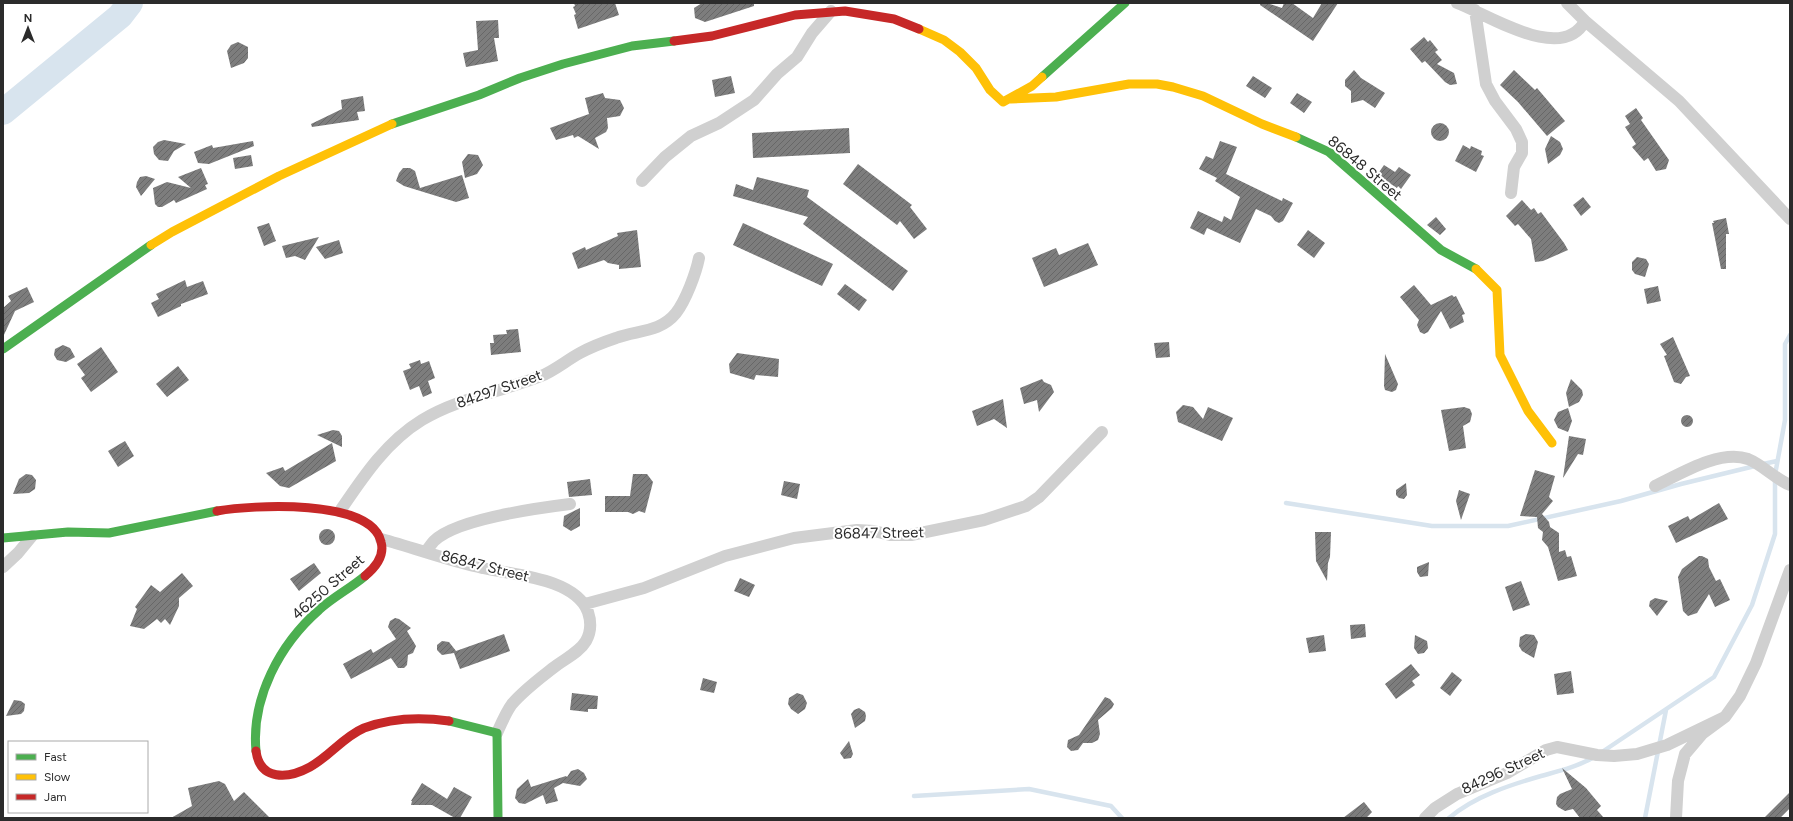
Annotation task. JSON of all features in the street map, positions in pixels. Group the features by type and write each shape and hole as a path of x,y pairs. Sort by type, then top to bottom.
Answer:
{"street":[{"path":"1010,99 1032,86 1125,3"},
{"path":"1457,3 1524,33 1547,39 1572,36 1580,30 1585,21"},
{"path":"1567,3 1585,21 1679,101 1790,219"},
{"path":"1475,10 1481,42 1482,65 1486,84 1495,101 1516,129 1522,142 1522,153 1514,167 1511,193"},
{"path":"642,181 665,157 691,136 719,123 754,100 776,74 797,57 831,11"},
{"path":"3,349 143,250 172,232 279,176 378,129 563,64 632,46 712,36 795,15 831,11"},
{"name":"86848 Street","path":"831,11 845,11 894,19 944,40 960,52 976,68 995,96 1003,102 1010,99 1056,97 1112,86 1139,83 1161,84 1208,97 1262,123 1329,152 1441,250 1477,270 1497,290 1499,306 1500,355 1528,411 1552,443"},
{"name":"84297 Street","path":"340,511 382,454 401,434 423,420 446,407 520,384 543,375 580,353 618,337 644,332 662,325 676,313 695,274 700,258"},
{"name":"86847 Street","path":"381,539 483,568 544,580 564,588 585,604 644,588 725,556 794,538 857,530 874,531 890,535 911,535 950,528 1026,506 1039,497 1102,432"},
{"path":"1655,486 1710,461 1731,456 1747,459 1790,485"},
{"path":"426,551 434,541 443,534 476,521 570,504"},
{"path":"3,538 68,532 107,533 232,509 317,509 340,511 368,524 376,530 381,539"},
{"path":"3,568 32,536"},
{"name":"46250 Street","path":"381,539 383,550 379,560 371,570 331,599 283,650 275,664 259,710 255,731 255,749 259,764 267,773 275,775 298,773 314,766 350,736 364,728 394,720 423,718 455,720 497,733"},
{"path":"1676,818 1678,781 1685,754 1702,734 1725,717 1740,696 1756,663 1790,570"},
{"path":"498,818 497,733 512,705 539,679 578,650 586,641 590,623 585,604"},
{"name":"84296 Street","path":"1425,818 1435,808 1456,794 1507,773 1546,750 1557,747 1597,755 1614,756 1637,754 1667,745 1725,717"}],"building":[{"path":"574,3 615,3 619,15 578,29 574,15 576,14 573,7 575,6"},
{"path":"702,3 754,3 754,6 705,22 695,18 694,8"},
{"path":"1260,3 1267,3 1282,8 1284,3 1292,3 1313,18 1322,3 1338,3 1313,41 1260,5"},
{"path":"498,20 499,38 494,38 498,61 466,67 463,53 478,50 476,21"},
{"path":"1424,37 1428,42 1430,40 1438,50 1435,52 1442,60 1437,64 1454,73 1457,84 1450,85 1445,82 1425,61 1422,63 1410,49"},
{"path":"238,42 248,47 248,58 244,63 231,68 227,51 231,45"},
{"path":"1354,70 1361,78 1385,93 1375,108 1363,100 1351,103 1351,91 1345,86 1345,80"},
{"path":"1514,70 1535,90 1537,88 1565,121 1547,136 1518,102 1500,85"},
{"path":"731,76 735,93 715,97 712,80"},
{"path":"1253,76 1272,88 1265,98 1246,86"},
{"path":"603,93 605,98 620,100 624,108 620,116 607,118 608,128 606,132 595,138 599,149 578,136 574,138 573,135 556,140 550,128 589,114 585,98"},
{"path":"1297,93 1312,102 1304,113 1290,103"},
{"path":"363,96 365,111 357,112 359,120 312,127 311,124 342,109 341,100"},
{"path":"1636,108 1643,118 1641,120 1669,160 1666,169 1656,171 1648,158 1644,161 1632,147 1636,144 1625,127 1630,124 1625,116"},
{"path":"1440,123 1446,126 1449,132 1446,138 1440,141 1434,138 1431,132 1434,126"},
{"path":"849,128 850,153 753,158 752,133"},
{"path":"1551,136 1560,142 1563,149 1560,155 1548,164 1545,149"},
{"path":"164,140 186,144 174,151 168,161 159,160 154,154 153,147 158,142"},
{"path":"253,141 254,146 209,164 198,163 194,152 212,145 213,148"},
{"path":"1220,141 1237,147 1226,174 1282,201 1283,198 1293,203 1283,221 1279,223 1271,216 1256,209 1240,243 1207,228 1204,235 1190,228 1198,211 1222,222 1224,216 1231,220 1240,197 1215,181 1217,178 1199,169 1206,156 1213,159"},
{"path":"1463,145 1470,149 1471,146 1482,151 1481,155 1484,156 1476,172 1455,161"},
{"path":"468,154 478,155 483,165 477,174 465,178 462,162"},
{"path":"251,155 253,166 235,169 233,158"},
{"path":"858,164 912,205 910,207 927,229 914,239 900,221 897,225 843,184"},
{"path":"1384,165 1395,172 1399,167 1411,175 1401,189 1377,175"},
{"path":"201,168 208,184 205,185 207,189 176,203 174,200 162,207 158,207 155,204 153,188 167,182 191,188 178,177"},
{"path":"403,168 410,168 415,171 420,188 462,175 469,198 456,202 404,186 396,181"},
{"path":"146,176 155,179 141,196 136,187 137,182 140,177"},
{"path":"757,177 809,190 807,197 908,271 893,291 803,224 808,217 733,196 736,184 753,190"},
{"path":"1583,197 1591,207 1581,216 1573,205"},
{"path":"1522,200 1531,210 1534,208 1538,214 1541,212 1568,250 1543,261 1535,262 1531,239 1518,224 1515,226 1506,216"},
{"path":"1436,217 1446,229 1440,235 1427,225"},
{"path":"1726,218 1729,234 1726,234 1726,269 1721,269 1712,223 1714,223 1713,221"},
{"path":"269,223 276,241 264,246 257,227"},
{"path":"743,223 833,264 822,286 733,245"},
{"path":"637,230 641,267 619,269 619,265 608,263 604,260 578,269 572,253 585,247 586,250 618,236 617,233"},
{"path":"1308,230 1325,243 1314,258 1297,245"},
{"path":"319,237 305,260 295,256 286,258 282,246"},
{"path":"339,240 343,253 325,259 316,247"},
{"path":"1088,243 1098,265 1044,287 1032,258 1056,248 1059,255"},
{"path":"1637,257 1646,259 1649,264 1645,277 1635,274 1632,270 1632,262"},
{"path":"185,280 187,287 203,281 208,294 181,304 181,306 158,317 151,303 159,299 156,294"},
{"path":"845,284 867,300 859,311 837,294"},
{"path":"1414,285 1431,305 1452,295 1454,297 1456,296 1465,314 1462,315 1464,322 1450,329 1441,311 1428,332 1424,334 1420,332 1417,325 1419,320 1400,297"},
{"path":"1658,286 1661,301 1647,304 1644,289"},
{"path":"27,287 34,302 15,311 3,337 3,308 11,301 8,296"},
{"path":"518,329 521,352 491,355 490,343 494,343 493,335 507,334 506,330"},
{"path":"1673,337 1690,376 1686,377 1681,384 1674,382 1664,356 1667,355 1660,344"},
{"path":"1169,342 1170,357 1156,358 1154,343"},
{"path":"63,345 70,348 75,357 66,362 57,360 54,355 55,349"},
{"path":"101,347 118,372 91,392 81,378 85,375 77,364"},
{"path":"737,353 779,359 778,377 756,375 754,380 730,373 729,364"},
{"path":"1385,354 1398,384 1396,390 1392,392 1385,390 1384,386"},
{"path":"420,360 421,364 429,361 435,378 428,381 432,393 423,397 419,386 410,390 403,371 411,368 409,364"},
{"path":"178,366 189,380 167,397 156,384"},
{"path":"1042,379 1044,382 1051,385 1054,392 1039,412 1037,400 1024,404 1020,388"},
{"path":"1571,379 1582,390 1583,395 1579,402 1569,407 1566,393"},
{"path":"1003,399 1007,428 994,419 977,426 972,411"},
{"path":"1183,405 1193,407 1203,419 1208,407 1233,418 1222,441 1178,422 1176,412"},
{"path":"1464,407 1470,409 1472,414 1470,422 1463,426 1466,448 1449,451 1441,410"},
{"path":"1568,408 1572,421 1568,432 1558,428 1554,420 1558,412"},
{"path":"1689,415 1692,416 1692,426 1685,427 1682,426 1681,419 1682,416"},
{"path":"333,430 339,431 342,436 342,447 317,435"},
{"path":"1569,436 1586,439 1583,455 1578,454 1563,478"},
{"path":"125,441 134,456 118,467 108,451"},
{"path":"332,443 336,461 289,488 280,486 266,473 283,467 285,471"},
{"path":"1535,470 1555,476 1549,497 1553,501 1542,514 1549,522 1550,527 1559,533 1559,552 1565,550 1567,557 1571,556 1577,576 1558,581 1548,547 1542,540 1543,532 1538,528 1537,517 1520,516"},
{"path":"26,474 32,475 36,480 35,489 29,493 13,494 19,479"},
{"path":"633,474 647,474 653,482 645,513 639,511 633,514 628,512 605,512 605,496 630,496"},
{"path":"590,479 592,495 569,497 567,482"},
{"path":"784,481 800,484 797,499 781,495"},
{"path":"1406,483 1407,495 1404,499 1399,498 1396,495 1396,490"},
{"path":"1459,490 1470,494 1461,520 1456,501"},
{"path":"1719,503 1728,519 1676,543 1668,526 1688,516 1690,520"},
{"path":"580,508 580,526 571,531 563,526 564,516"},
{"path":"327,529 334,534 335,537 330,544 327,545 320,540 319,537 324,530"},
{"path":"1315,532 1331,532 1327,581 1316,561"},
{"path":"1699,556 1708,559 1709,567 1716,581 1720,579 1730,600 1715,607 1709,594 1697,613 1688,616 1683,611 1678,577 1682,569"},
{"path":"1429,562 1428,576 1420,577 1417,572 1417,567"},
{"path":"314,563 321,573 299,591 290,579"},
{"path":"182,573 193,586 179,598 179,606 170,625 165,619 161,623 157,619 144,629 130,626 137,609 135,607 151,585 160,592"},
{"path":"740,578 755,585 749,597 734,591"},
{"path":"1521,581 1530,605 1513,611 1505,587"},
{"path":"1655,598 1668,601 1657,616 1649,606 1650,601"},
{"path":"395,618 399,619 411,628 407,631 416,646 413,653 408,655 407,665 404,668 398,668 391,658 351,679 343,664 371,649 373,653 396,639 388,627 390,621"},
{"path":"1365,624 1366,637 1351,639 1350,625"},
{"path":"504,634 510,651 460,669 454,653 442,655 437,650 437,645 442,641 449,642 456,651"},
{"path":"1526,634 1534,635 1538,642 1534,658 1522,651 1519,646 1520,637"},
{"path":"1324,635 1326,651 1309,653 1306,638"},
{"path":"1415,635 1427,641 1428,648 1424,653 1418,654 1414,648"},
{"path":"1411,664 1420,675 1412,681 1415,685 1396,699 1385,684"},
{"path":"1571,671 1574,693 1557,695 1554,674"},
{"path":"1452,672 1462,680 1450,696 1440,688"},
{"path":"703,678 717,682 714,693 700,690"},
{"path":"572,693 598,696 597,709 588,709 588,712 570,710"},
{"path":"797,693 803,695 807,703 805,709 798,714 791,709 788,704 789,698"},
{"path":"1105,697 1110,699 1114,704 1112,708 1098,720 1100,734 1098,740 1092,743 1083,743 1078,750 1071,751 1067,747 1068,740 1079,735"},
{"path":"14,700 21,701 25,704 24,711 21,714 6,716"},
{"path":"859,708 865,712 865,721 855,728 851,714 854,710"},
{"path":"849,741 853,754 851,758 844,759 840,753"},
{"path":"1562,768 1586,788 1601,806 1597,810 1604,818 1580,818 1573,809 1565,811 1558,807 1556,804 1557,797 1560,794 1572,789"},
{"path":"578,769 584,773 587,779 580,786 563,783 554,788 558,801 546,804 543,795 525,804 519,803 515,798 517,789 528,779 531,787 566,776 567,777 571,771"},
{"path":"219,781 225,784 234,801 244,792 270,818 171,818 192,806 188,788"},
{"path":"422,783 447,799 454,787 472,797 460,818 455,818 432,805 411,805 411,801"},
{"path":"1790,792 1790,808 1780,818 1764,818"},
{"path":"1364,802 1372,812 1366,818 1343,818"}],"waterway":[{"path":"3,112 120,16 130,3"},
{"path":"1602,752 1714,677 1752,605 1775,534 1775,475 1785,420 1785,344 1790,335"},
{"path":"1763,464 1777,461"},
{"path":"1286,503 1432,526 1508,526 1621,501 1681,484 1755,466"},
{"path":"1645,818 1666,710"},
{"path":"1449,818 1459,810 1481,797 1517,783 1575,766 1594,757"},
{"path":"914,796 1029,789 1111,806 1122,818"}],"traffic: fast":[{"path":"1042,77 1125,3"},
{"path":"392,124 479,95 520,78 563,64 632,46 674,41"},
{"path":"1296,137 1329,152 1441,250 1476,269"},
{"path":"3,349 151,245"},
{"path":"3,538 68,532 109,533 217,511"},
{"path":"256,751 258,711 263,692 271,673 281,656 292,639 319,610 365,576"},
{"path":"449,721 497,733 498,818"}],"traffic: slow":[{"path":"919,29 944,40 960,52 976,68 990,90 1003,102 1032,86 1042,77"},
{"path":"1011,99 1056,97 1129,84 1157,84 1203,96 1262,124 1296,137"},
{"path":"151,245 172,232 279,176 392,124"},
{"path":"1476,269 1497,290 1500,355 1528,411 1552,443"}],"traffic: jam":[{"path":"674,41 712,36 795,15 845,11 894,19 919,29"},
{"path":"217,511 256,507 308,508 334,511 356,518 373,528 381,542 382,547 379,561 365,576"},
{"path":"256,751 263,768 269,772 276,775 293,774 317,763 350,736 364,728 385,722 406,719 449,721"}]}
